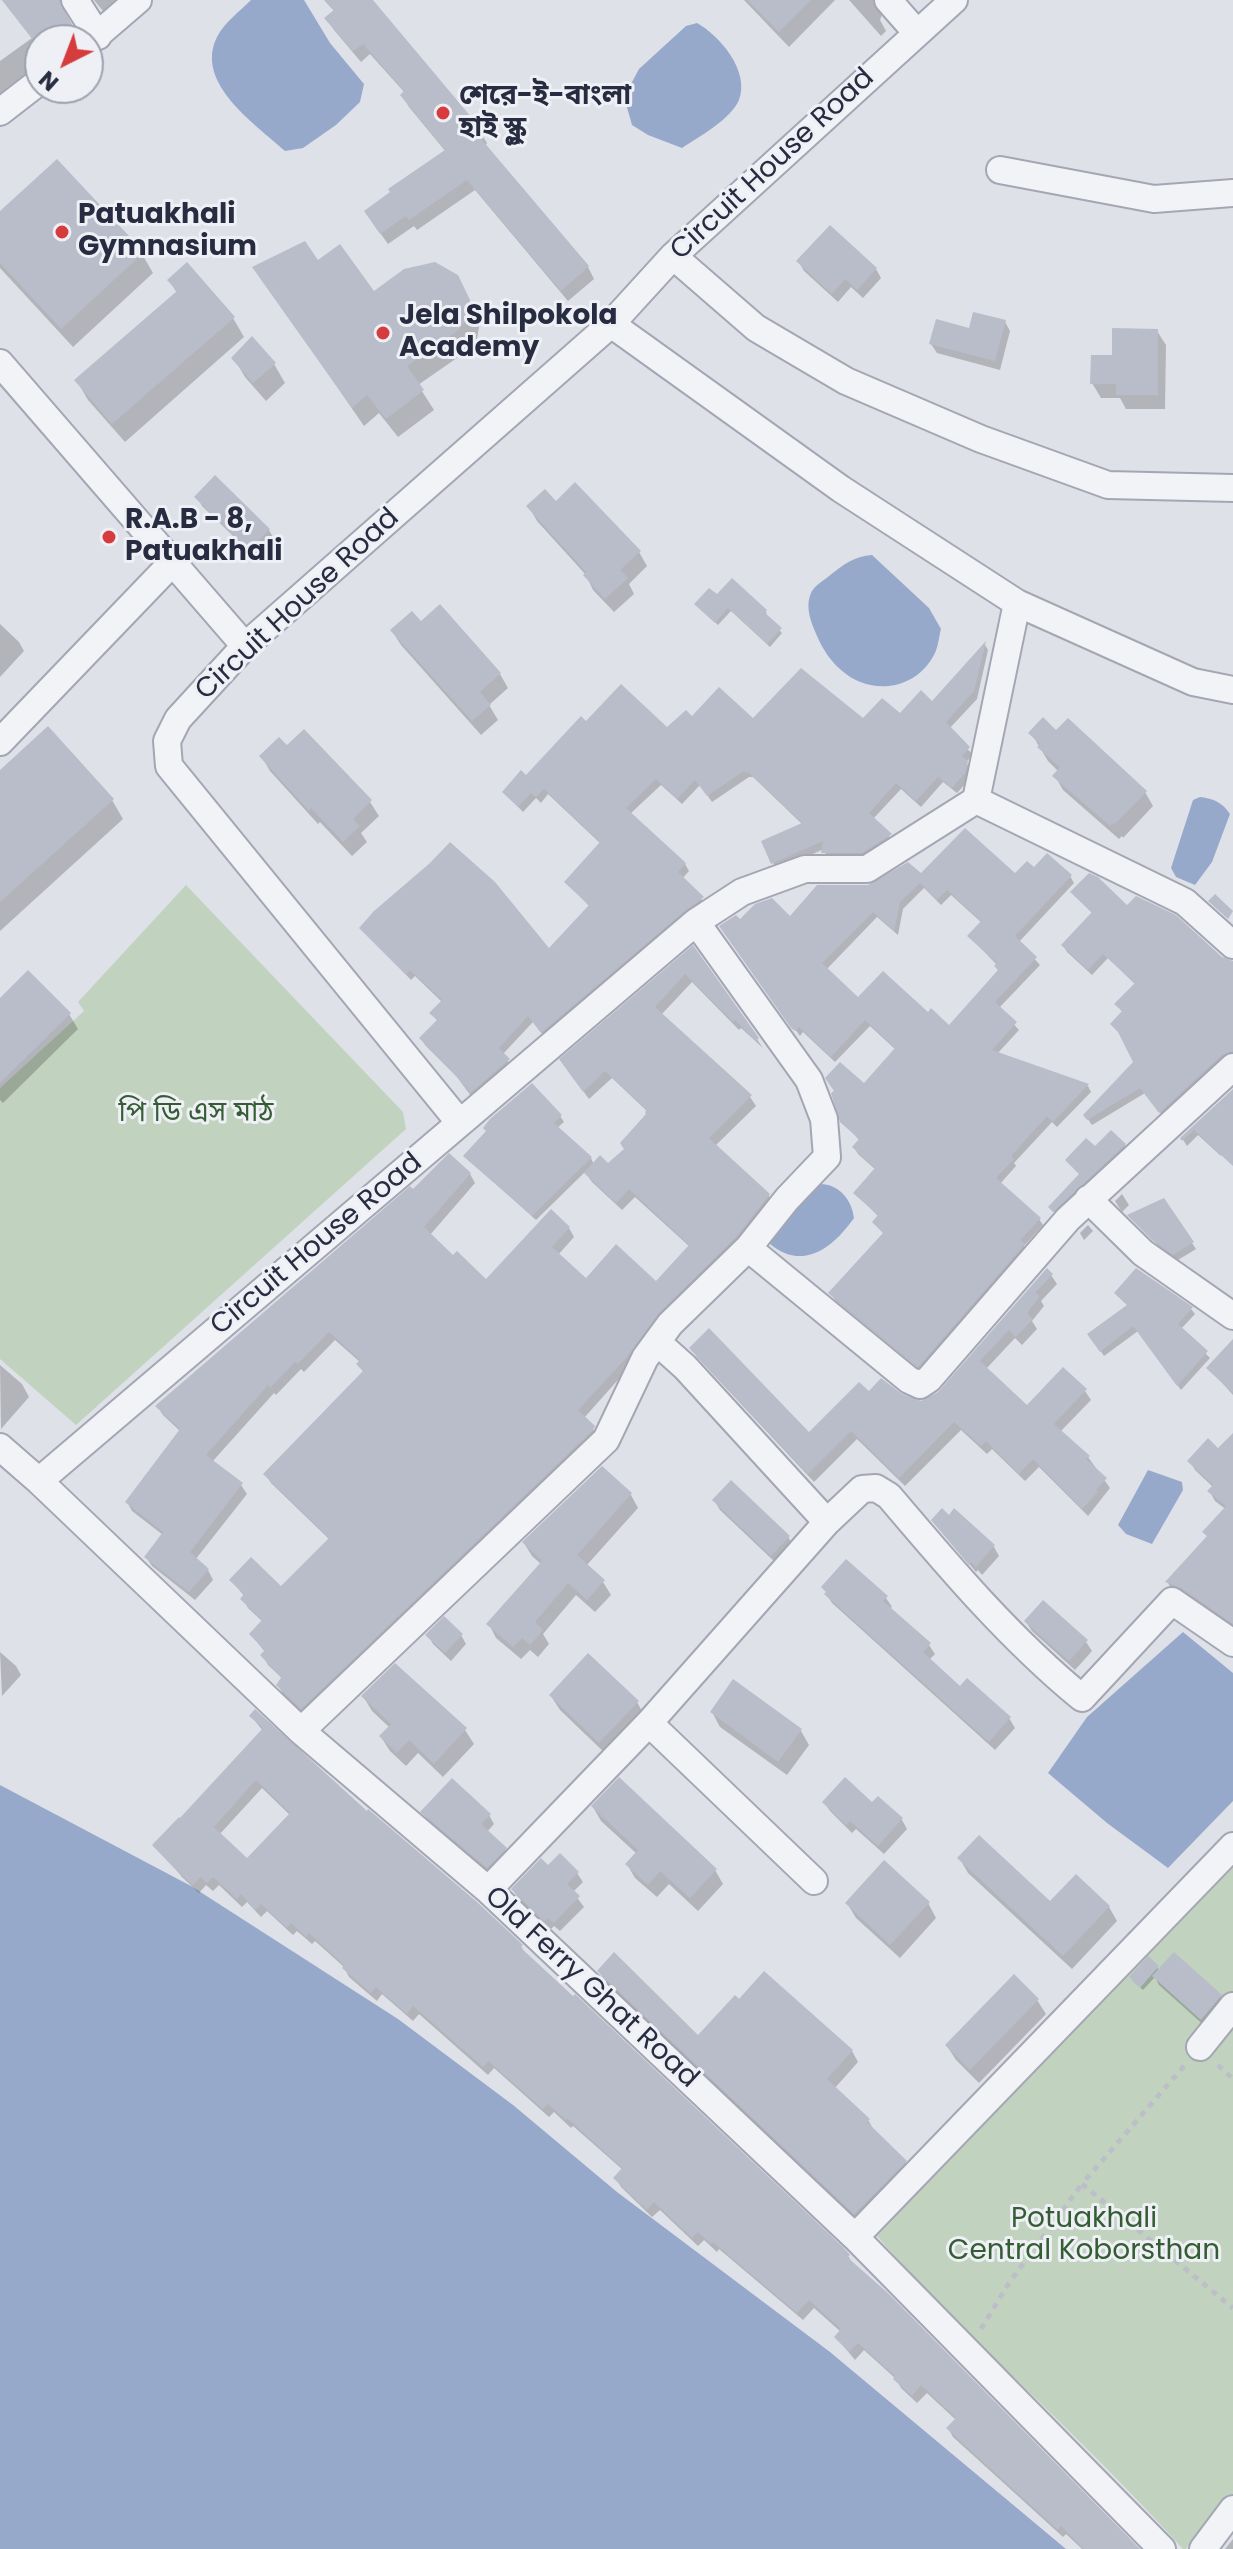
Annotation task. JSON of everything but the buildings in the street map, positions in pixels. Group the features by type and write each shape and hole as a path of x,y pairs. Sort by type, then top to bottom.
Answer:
{"street":[{"path":"75,0 86,24"},
{"path":"104,30 138,0"},
{"path":"888,0 917,33"},
{"name":"Circuit House Road","path":"39,1481 460,1123 169,766 167,741 178,719 245,646 611,324 673,256 954,0"},
{"path":"0,112 24,93"},
{"path":"1000,170 1154,199 1233,193"},
{"path":"673,256 756,328 846,381 981,439 1108,485 1233,488"},
{"path":"611,324 841,489 1017,603 1193,682 1233,690"},
{"path":"0,363 245,646"},
{"path":"0,742 173,562"},
{"path":"460,1123 696,922 742,892 805,869 867,869 976,800 1017,603"},
{"path":"976,800 1185,902 1233,945"},
{"path":"301,1731 606,1440 645,1358 670,1324 748,1248 787,1199 827,1157 824,1119 809,1080 696,922"},
{"path":"748,1248 909,1380 920,1385 929,1379 1088,1199 1233,1067"},
{"path":"1088,1199 1143,1253 1233,1316"},
{"path":"657,1342 685,1367 827,1522"},
{"name":"Old Ferry Ghat Road","path":"0,1447 301,1731 488,1890 855,2237 1162,2549"},
{"path":"488,1890 649,1723 827,1522 862,1489 876,1488 889,1496 962,1583 1050,1672 1082,1698 1172,1601 1233,1643"},
{"path":"649,1723 814,1881"},
{"path":"855,2237 1233,1846"},
{"path":"1200,2047 1233,2006"},
{"path":"1203,2549 1233,2509"}],"path":[{"path":"978,2334 1009,2283 1082,2184 1200,2047 1233,2079"},
{"path":"1082,2184 1233,2308"}],"green space":[{"name":"পি ডি এস মাঠ","path":"186,885 403,1112 406,1129 76,1425 0,1359 0,1088 84,1011 78,1002"},
{"name":"Potuakhali Central Koborsthan","path":"1233,1855 1233,2494 1183,2549 1108,2470 927,2291 877,2236"}],"water":[{"path":"251,0 304,0 330,43 364,84 360,102 336,125 303,148 285,151 258,128 231,101 220,86 214,70 212,54 217,37"},
{"path":"697,23 715,36 731,56 737,66 741,89 739,100 729,114 682,148 632,125 624,97 639,69 686,26"},
{"path":"872,555 929,608 941,629 936,651 927,665 917,675 892,686 866,684 841,670 822,646 809,611 809,597 816,586 849,562"},
{"path":"1200,797 1217,802 1230,814 1212,862 1195,885 1176,877 1171,868 1193,800"},
{"path":"820,1184 839,1190 847,1199 854,1218 846,1229 827,1247 805,1256 793,1256 769,1243 769,1234"},
{"path":"1148,1470 1182,1482 1183,1490 1152,1544 1126,1534 1118,1525"},
{"path":"1183,1632 1233,1673 1233,1801 1168,1868 1107,1823 1048,1773 1087,1717"},
{"path":"0,1785 191,1886 398,2019 513,2105 617,2192 830,2352 1066,2549 0,2549"}],"place":[{"name":"শেরে-ই-বাংলা হাই স্কুল","path":"443,113"},
{"name":"Patuakhali Gymnasium","path":"62,232"},
{"name":"Jela Shilpokola Academy","path":"383,333"},
{"name":"R.A.B - 8, Patuakhali","path":"109,537"}]}
